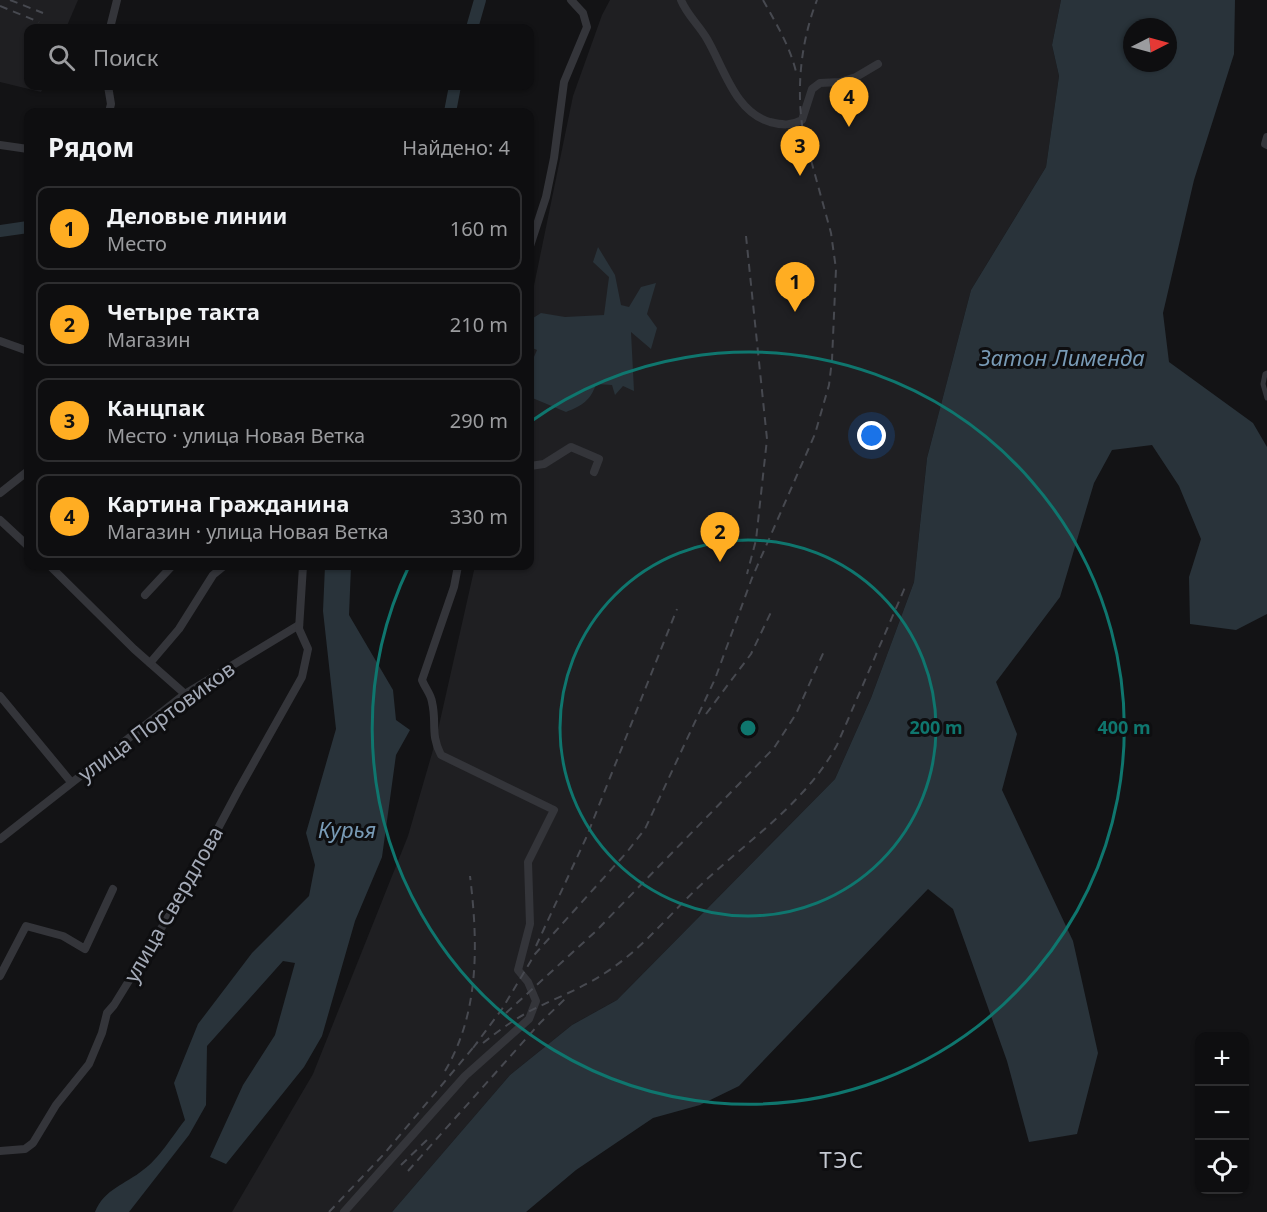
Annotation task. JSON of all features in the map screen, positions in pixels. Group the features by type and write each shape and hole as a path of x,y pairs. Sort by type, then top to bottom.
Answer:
{"street":[{"path":"111,24 117,0"},
{"path":"534,234 546,197 554,158 564,82 587,27 583,13 571,0"},
{"path":"681,0 706,38 737,95 750,113 764,121 779,125 802,120 813,89 820,83 840,82 856,77 878,64"},
{"path":"109,90 110,108"},
{"path":"1267,137 1265,144 1267,145"},
{"path":"0,145 24,148"},
{"path":"0,341 24,350"},
{"path":"1267,373 1263,384 1267,399"},
{"path":"534,465 544,464 571,447 599,459 594,472"},
{"path":"0,493 24,474"},
{"path":"0,520 24,542"},
{"path":"54,570 185,694"},
{"path":"145,595 166,570"},
{"path":"150,663 179,629 213,575 219,570"},
{"path":"299,625 303,570"},
{"path":"344,1212 465,1076 532,1015 536,1000 528,982 518,969 530,924 528,862 554,810 441,755 435,743 435,715 432,698 422,680 454,586 457,570"},
{"name":"улица Портовиков","path":"0,838 185,694 299,625"},
{"name":"улица Свердлова","path":"0,1151 25,1149 33,1143 56,1105 89,1064 102,1033 107,1013 189,883 302,677 308,649 302,639 299,625"},
{"path":"0,696 71,782"},
{"path":"0,975 26,926 63,936 85,949 113,889"}],"shaded area":[{"path":"0,0 78,0 68,24 24,24 24,88 0,82"},
{"path":"610,0 1061,0 1052,45 1059,76 1046,167 971,290 927,458 914,582 871,698 835,779 617,1000 572,1025 510,1075 392,1212 232,1212 313,1074 408,836 435,743 474,570 534,570 534,286 573,96 602,15"}],"water":[{"name":"Затон Лименда","path":"1061,0 1235,0 1234,54 1194,180 1163,313 1169,362 1253,423 1267,447 1267,614 1236,630 1190,624 1189,577 1201,539 1179,486 1152,445 1112,450 1094,483 1060,597 996,682 1017,734 1002,790 1073,941 1098,1053 1077,1134 1029,1142 1007,1061 953,909 928,889 739,1086 700,1105 653,1118 576,1170 526,1212 392,1212 510,1075 572,1025 617,1000 835,779 871,698 914,582 927,458 971,290 1046,167 1059,76 1052,45"},
{"path":"598,247 615,275 621,305 629,307 641,287 656,283 647,314 657,328 651,349 631,332 634,391 623,386 615,395 612,385 596,384 585,402 566,412 534,399 534,357 537,350 534,349 534,317 541,313 565,317 604,315 609,277 593,262"},
{"name":"Курья","path":"325,570 351,570 349,615 393,690 396,720 410,730 396,755 382,857 355,921 322,1036 304,1067 226,1164 210,1157 243,1085 275,1035 295,963 283,961 207,1046 206,1105 189,1135 129,1212 95,1212 110,1192 154,1160 185,1120 174,1083 198,1024 252,953 309,896 315,865 306,833 336,729 323,611"}],"waterway":[{"path":"473,24 480,0"},
{"path":"451,108 454,90"},
{"path":"0,231 24,228"}],"railway":[{"path":"10,0 43,13"},
{"path":"763,0 787,46 797,76"},
{"path":"473,1048 502,1009 535,954 645,829 715,679 752,578 815,434 829,385 836,269 831,233 803,131 801,115 801,65 807,32 817,0"},
{"path":"0,6 39,22"},
{"path":"746,236 767,439 756,540 747,574"},
{"path":"483,1043 522,1015 586,984 619,963 645,941 705,881 794,802 810,784 837,745 906,585"},
{"path":"706,714 751,654 773,608"},
{"path":"536,946 586,838 677,609"},
{"path":"506,1013 595,932 774,748 796,714 825,649"},
{"path":"445,1071 465,1025 474,976 475,951 470,876"},
{"path":"408,1171 540,1023 566,998"},
{"path":"329,1212 384,1154 477,1043"},
{"path":"401,1165 427,1140"}],"place":[{"name":"Картина Гражданина","path":"849,127"},
{"name":"Канцпак","path":"800,176"},
{"name":"Деловые линии","path":"795,312"},
{"name":"Четыре такта","path":"720,562"}],"district":[{"name":"ТЭС","path":"842,1159"}]}
